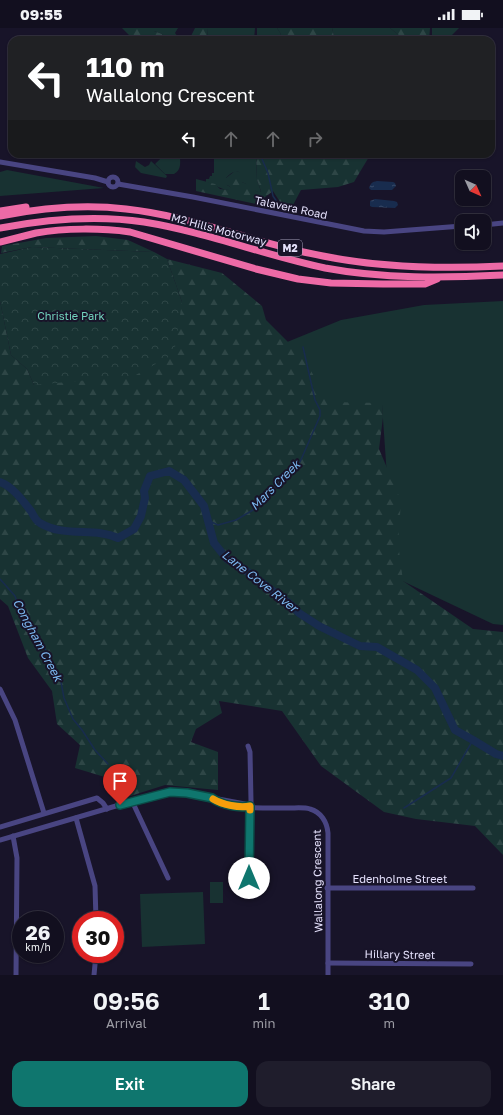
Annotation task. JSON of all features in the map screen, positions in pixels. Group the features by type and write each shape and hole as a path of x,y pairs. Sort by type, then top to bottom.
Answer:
{"highway":[{"name":"M2","path":"0,211 28,206 53,205 80,208"},
{"name":"M2 Hills Motorway","path":"0,216 51,208 126,209 151,212 321,256 352,261 394,266 423,267 461,268 503,266"},
{"name":"M2 Hills Motorway","path":"0,228 43,220 68,218 122,219 188,231 265,253 327,268 374,274 439,278 503,275"},
{"name":"M2","path":"0,242 37,233 113,229 130,232 256,269 298,279 342,283 424,284 439,278"}],"street":[{"name":"Talavera Road","path":"0,162 96,178 108,182 110,178 113,177 118,179 118,184 193,197 364,231 384,232 455,227"},
{"path":"491,225 503,224"},
{"path":"0,689 15,720 44,813"},
{"path":"248,746 250,752 249,878"},
{"name":"Wallalong Crescent","path":"0,840 132,801 170,792 187,793 264,808 307,808 320,814 324,819 327,829 328,975"},
{"path":"0,827 97,798 107,809"},
{"path":"132,801 168,878"},
{"path":"76,818 95,886 96,911"},
{"path":"13,836 16,858 16,975"},
{"name":"Edenholme Street","path":"327,888 473,888"},
{"path":"94,975 95,963"},
{"name":"Hillary Street","path":"328,963 471,964"}],"green space":[{"path":"122,28 154,28 154,31 162,34 162,36 130,36"},
{"path":"154,28 178,28 175,33 177,36 162,36 162,34 154,31"},
{"path":"195,28 208,28 207,36 191,36"},
{"path":"208,28 255,28 254,36 207,36"},
{"path":"257,28 277,28 281,34 280,36 257,36"},
{"path":"277,28 332,28 334,36 280,36 281,34"},
{"path":"332,28 390,28 400,36 334,36"},
{"path":"390,28 430,28 429,36 400,36"},
{"path":"432,28 459,28 451,36 432,36"},
{"path":"161,158 180,158 179,168 174,174 165,174 155,164"},
{"path":"214,158 256,158 257,180 261,191 256,191 242,182 239,172 233,172 226,178 227,185 232,188 231,190 227,190 206,182 206,179 209,179 210,176 212,176 212,173 214,173"},
{"path":"256,158 368,158 354,182 338,187 301,190 293,205 284,208 273,191 256,204 196,191 196,179 215,184 220,189 231,190 229,186 223,182 235,171 243,175 242,182 260,192 261,191 257,180"},
{"path":"136,161 145,167 149,165 151,161 167,176 166,178 141,173 135,167"},
{"path":"7,170 104,188 0,196 0,172"},
{"path":"96,236 128,240 154,252 32,247 1,253 2,246 46,238"},
{"name":"Christie Park","path":"32,247 154,252 167,259 182,302 174,354 134,376 34,385 27,369 11,355 0,301 0,254"},
{"path":"167,259 222,273 262,306 266,320 304,358 328,402 382,403 383,417 379,449 401,501 398,543 403,581 473,629 503,632 503,855 475,826 416,819 384,812 321,766 282,711 219,701 222,713 196,729 191,742 218,752 218,790 165,785 124,798 118,781 75,768 80,745 57,724 52,691 28,658 8,606 0,599 0,301 11,355 27,369 34,385 182,302"},
{"path":"503,301 503,625 493,624 394,577 382,405 193,416 191,381 341,320 424,305"},
{"path":"210,882 223,882 223,903 210,903"},
{"path":"203,892 205,944 142,947 140,894"}],"water":[{"path":"377,181 393,182 396,186 392,190 371,190 369,188 371,184"},
{"path":"375,199 394,201 397,202 398,205 395,208 370,206 370,201"}],"waterway":[{"name":"Mars Creek","path":"262,158 268,173 273,196 278,207"},
{"name":"Mars Creek","path":"207,520 218,525 236,520 253,510 300,462 320,416 320,410 315,400 303,347"},
{"name":"Lane Cove River","path":"0,482 17,494 40,523 50,528 99,533 118,538 134,529 141,516 145,498 144,491 150,476 169,471 184,480 204,506 214,543 227,559 245,570 290,604 299,613 319,626 360,646 377,647 417,670 435,688 455,730 496,754 503,756"},
{"name":"Congham Creek","path":"0,579 15,596 22,615 35,630 57,671 64,698 73,719 95,750 108,764"},
{"path":"404,808 451,778 473,740"}],"slow traffic":[{"path":"213,799 244,808 250,806 250,810"}],"route":[{"path":"120,805 160,793 175,792 212,798 217,801 244,808 250,806 249,878"}]}
